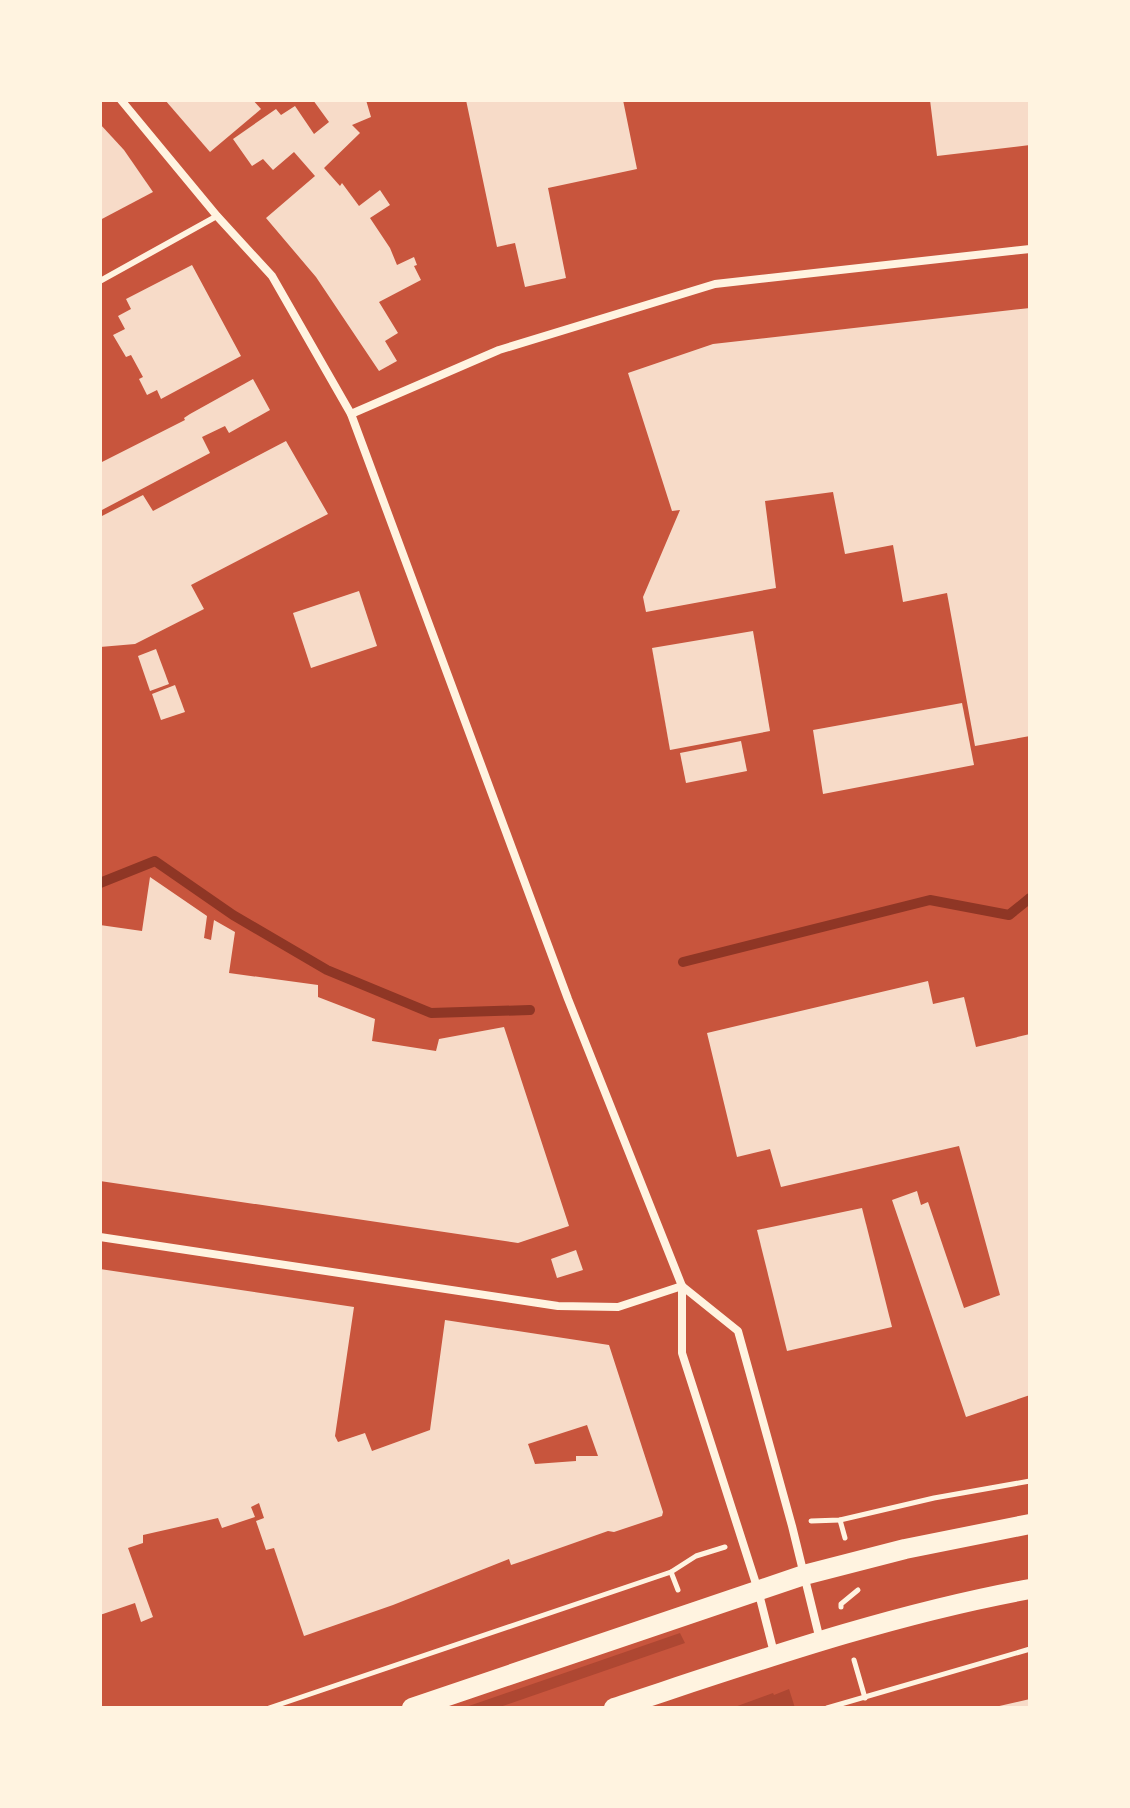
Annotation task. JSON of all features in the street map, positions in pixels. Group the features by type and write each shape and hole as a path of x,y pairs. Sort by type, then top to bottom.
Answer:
{"main road":[{"path":"412,1708 804,1575 905,1549 1030,1524"},
{"path":"614,1708 820,1640 926,1610 1030,1589"}],"street":[{"path":"121,100 217,216 272,276 351,414 568,999 682,1286 682,1353 758,1590 774,1654"},
{"path":"351,414 499,350 715,284 1030,249"},
{"path":"100,1237 558,1306 618,1307 682,1286"},
{"path":"682,1286 738,1331 820,1640"}],"lane":[{"path":"100,281 217,216"}],"path":[{"path":"840,1520 934,1498 1030,1481"},
{"path":"269,1708 671,1572 696,1556 742,1542"},
{"path":"827,1708 1030,1649"}],"shaded area":[{"path":"680,1633 685,1643 497,1708 463,1708"},
{"path":"789,1689 795,1708 732,1708 773,1693"}],"building":[{"path":"165,100 253,100 261,109 210,152"},
{"path":"313,100 366,100 371,117 352,125 360,133 324,168 340,186 342,183 359,206 380,190 390,205 370,218 397,265 414,257 417,265 414,266 421,280 379,302 398,333 385,341 397,361 379,371 316,277 266,218 315,176 294,152 273,170 263,159 252,166 233,139 276,109 281,115 295,106 314,134 329,122"},
{"path":"466,100 623,100 637,169 548,188 566,278 525,287 515,243 497,247"},
{"path":"930,100 1030,100 1030,145 937,156"},
{"path":"100,124 124,150 153,192 100,220"},
{"path":"192,265 241,356 161,399 157,390 147,395 139,379 143,377 131,355 126,357 113,335 125,329 118,316 131,309 126,299"},
{"path":"1030,308 1030,736 975,746 947,593 903,602 893,545 845,554 833,492 765,501 776,588 646,612 643,597 680,510 672,511 628,373 713,344"},
{"path":"253,379 270,410 229,433 225,426 202,437 210,453 100,511 100,463 185,420 190,414"},
{"path":"286,441 328,514 191,585 204,609 135,644 100,647 100,517 143,495 153,511"},
{"path":"359,591 377,646 311,668 293,613"},
{"path":"753,631 770,731 670,750 652,648"},
{"path":"156,649 169,684 150,691 138,656"},
{"path":"175,685 185,712 161,720 152,694"},
{"path":"962,703 974,765 823,794 813,730"},
{"path":"741,741 747,771 686,783 680,753"},
{"path":"150,877 207,916 204,938 211,940 214,920 235,932 229,973 318,985 318,997 375,1019 372,1041 436,1051 439,1039 504,1027 569,1226 518,1243 100,1181 100,925 142,931"},
{"path":"928,981 933,1004 964,997 976,1047 1030,1034 1030,1395 966,1417 892,1200 917,1191 921,1205 928,1202 964,1308 1000,1295 959,1146 781,1187 770,1149 737,1157 707,1033"},
{"path":"862,1208 892,1327 787,1351 757,1230"},
{"path":"576,1250 583,1270 557,1278 551,1259"},
{"path":"100,1269 354,1307 335,1436 338,1442 365,1433 372,1451 430,1430 445,1320 609,1345 662,1516 511,1565 509,1559 304,1636 274,1548 266,1550 256,1521 264,1518 259,1503 251,1507 255,1517 222,1528 218,1518 143,1535 143,1543 128,1548 153,1617 141,1622 135,1603 100,1615","holes":["587,1425 598,1456 576,1456 576,1461 535,1464 528,1444"]},
{"path":"1030,1699 1030,1708 995,1707"}],"waterway":[{"path":"100,883 155,861 233,915 327,970 431,1013 530,1010"},
{"path":"683,962 930,900 1009,915 1030,898"}]}
